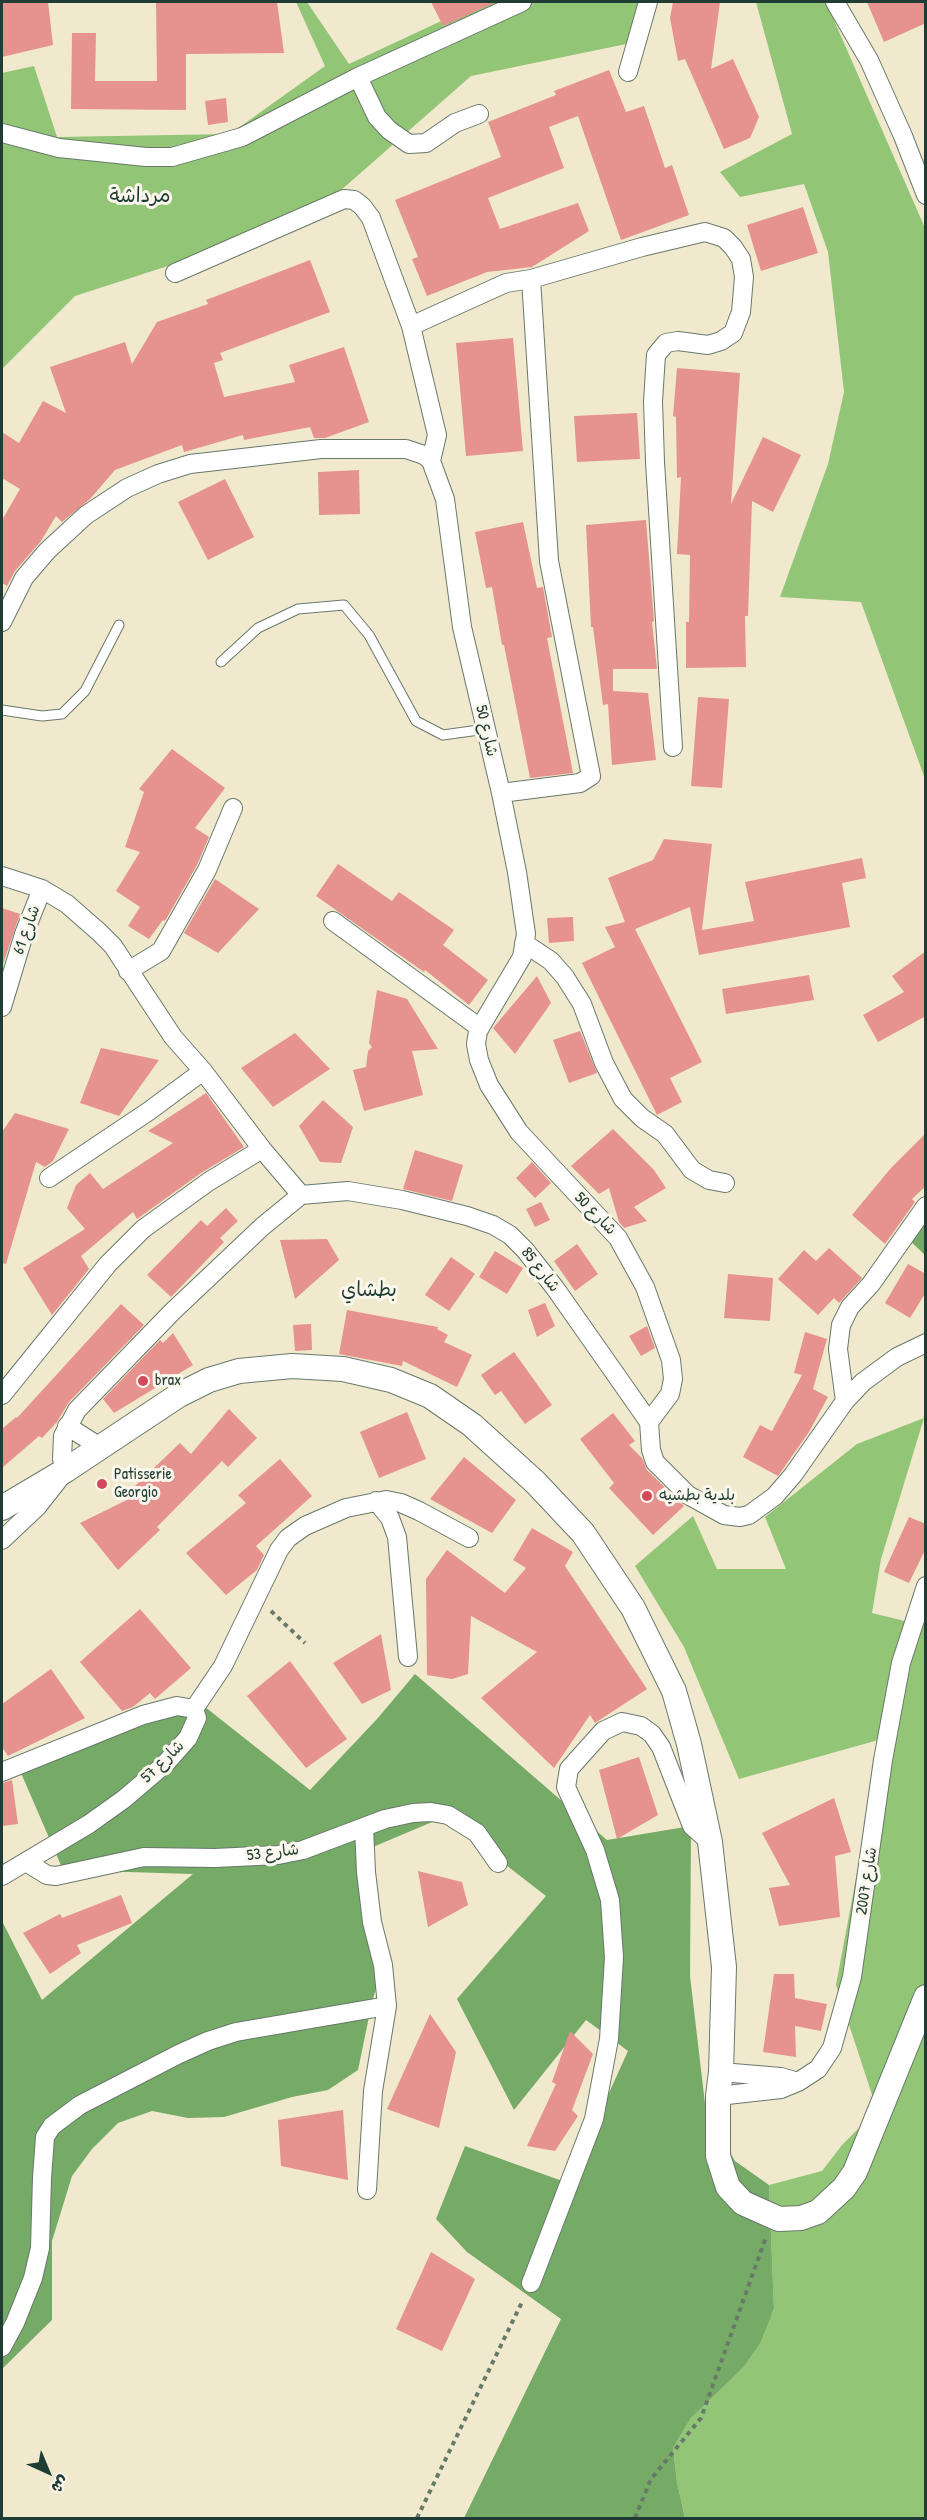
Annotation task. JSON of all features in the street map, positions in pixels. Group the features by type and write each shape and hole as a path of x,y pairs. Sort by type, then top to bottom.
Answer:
{"main road":[{"path":"2,1508 66,1470 179,1395 209,1380 239,1371 267,1367 344,1369 368,1373 416,1389 443,1404 472,1425 568,1515 594,1549 633,1608 674,1691 689,1744 710,1842 724,1967 721,2072 718,2096 718,2156 728,2187 743,2203 779,2219 801,2218 818,2212 844,2188 855,2172 926,1997"}],"street":[{"path":"2,133 58,148 146,158 172,157 242,137 358,77 522,2"},
{"path":"627,72 648,2"},
{"path":"835,2 869,60 926,195"},
{"path":"358,77 377,117 389,130 410,144 426,143 455,123 479,114"},
{"path":"2,622 24,578 47,550 86,515 128,488 158,474 189,464 321,449 406,449 431,460 437,435 411,326 371,218 354,200 344,199 175,273"},
{"path":"411,326 506,283 531,279 642,247 705,232 724,238 741,259 744,277 741,312 733,333 721,341 708,345 678,341 666,343 656,355 653,401 655,462 673,747"},
{"path":"501,793 580,783 591,776 549,561 531,279"},
{"name":"شارع 50","path":"431,460 445,499 462,627 501,793 524,912 526,934 522,957 480,1028 476,1044 482,1069 519,1132 618,1238 645,1287 665,1340 671,1360 673,1379 670,1394 649,1422"},
{"path":"128,971 161,951 207,870 233,808"},
{"path":"2,876 42,888 67,904 113,946 167,1028 301,1195 263,1226 172,1312 88,1398 67,1425 61,1448 66,1470 38,1507 2,1540"},
{"name":"شارع 61","path":"2,1007 24,934 42,888"},
{"path":"333,921 480,1028"},
{"path":"524,944 551,961 566,977 582,1004 604,1063 623,1099 642,1118 665,1134 692,1170 710,1180 724,1183"},
{"path":"49,1178 133,1123 203,1071"},
{"path":"2,1395 108,1264 143,1228 208,1182 262,1149"},
{"name":"شارع 85","path":"301,1195 348,1191 402,1200 467,1216 493,1225 510,1235 555,1288 649,1422"},
{"path":"845,1401 838,1350 841,1325 850,1307 871,1284 926,1206"},
{"path":"649,1422 651,1450 655,1462 669,1478 688,1495 708,1508 724,1515 740,1517 760,1509 775,1496 793,1475 845,1401 863,1382 882,1367 926,1343"},
{"path":"67,1425 100,1447"},
{"path":"376,1502 390,1518 397,1536 408,1657"},
{"path":"2,1772 143,1715 177,1706 194,1709 223,1666 267,1572 288,1538 305,1526 325,1516 376,1502 401,1503 469,1538"},
{"name":"شارع 2007","path":"718,2096 781,2089 818,2070 825,2060 843,2017 854,1966 883,1760 899,1673 926,1586"},
{"name":"شارع 57","path":"2,1876 106,1811 165,1764 188,1738 197,1718 194,1709"},
{"path":"531,2283 594,2119 609,2039 614,1957 610,1900 595,1850 566,1787 569,1768 603,1731 622,1722 641,1726 652,1734 661,1747 692,1826 710,1842"},
{"name":"شارع 53","path":"26,1862 47,1875 56,1876 144,1857 215,1858 278,1855 303,1850 385,1819 413,1812 431,1812 448,1815 477,1833 498,1863"},
{"path":"364,1827 372,1922 383,1965 387,2006 374,2091 367,2190"},
{"path":"2,2347 15,2323 33,2278 40,2248 45,2137 52,2126 80,2105 208,2041 236,2032 387,2006"},
{"path":"721,2072 781,2077 798,2082"}],"lane":[{"path":"221,662 258,628 298,609 344,605 369,635 416,721 443,735 486,729"},
{"path":"2,710 42,716 62,714 85,691 119,625"}],"path":[{"path":"251,1607 271,1611 305,1643"},
{"path":"635,2518 651,2479 701,2418 773,2217"},
{"path":"417,2518 531,2283"}],"green space":[{"path":"296,2 307,2 349,64 482,2 642,2 636,42 471,76 331,199 208,253 75,296 2,369 2,73 34,66 57,137 230,134 325,66"},
{"path":"756,2 826,2 925,228 925,779 861,602 780,597 828,464 844,392 828,252 804,184 740,197 720,172 792,134"},
{"path":"925,1213 925,1255 906,1237"},
{"path":"924,1418 881,1559 872,1613 925,1626 925,2518 685,2518 677,2482 673,2448 691,2418 743,2368 774,2310 769,2185 822,2171 842,2145 877,2110 836,1985 882,1739 739,1779 684,1647 635,1566 693,1516 717,1569 786,1569 765,1517 857,1444"},
{"path":"415,1674 607,1840 691,1826 690,1976 706,2112 735,2161 769,2185 774,2309 760,2343 743,2368 691,2418 673,2448 677,2482 685,2518 464,2518 561,2319 467,2252 436,2219 465,2146 568,2183 628,2051 586,2020 514,2110 457,1999 546,1896 444,1817 373,1847 381,1972 372,2002 358,2070 328,2090 292,2097 224,2117 188,2118 152,2111 118,2123 92,2149 72,2176 52,2241 52,2320 2,2369 2,1921 42,2000 193,1874 63,1870 21,1773 153,1721 195,1699 310,1790 377,1719"}],"building":[{"path":"2,2 48,2 53,45 2,57"},
{"path":"156,2 277,2 284,53 186,54 186,110 71,109 72,33 96,33 95,81 157,81"},
{"path":"431,2 496,2 443,26"},
{"path":"673,2 720,2 711,69 733,59 759,117 750,138 724,149 685,59 678,61 670,18"},
{"path":"867,2 926,2 926,23 884,42"},
{"path":"609,70 626,112 644,106 665,168 672,165 689,215 621,240 578,116 549,127 564,168 488,198 500,229 578,203 589,231 532,267 487,272 427,296 412,259 418,257 395,200 501,157 488,122 556,95 554,91"},
{"path":"226,98 228,122 208,125 205,101"},
{"path":"803,207 818,253 761,271 747,225"},
{"path":"310,260 330,312 220,353 223,360 214,363 224,397 295,382 289,365 344,347 369,422 325,438 314,438 310,427 244,440 243,435 184,452 182,445 115,470 90,499 62,522 56,516 41,541 15,571 7,586 2,583 2,520 20,489 2,478 2,432 19,443 43,401 66,413 50,367 125,342 132,364 157,322 208,304 206,300"},
{"path":"513,338 523,451 466,456 456,343"},
{"path":"677,368 740,373 731,504 763,437 801,455 773,512 752,501 748,616 745,616 746,667 686,668 690,555 677,554 681,477 677,478 676,417 673,416"},
{"path":"637,413 640,459 577,462 574,416"},
{"path":"359,470 360,514 319,515 318,472"},
{"path":"225,479 254,537 208,560 178,502"},
{"path":"646,520 657,669 613,669 613,691 648,693 656,760 612,765 608,704 603,705 593,627 591,627 586,525"},
{"path":"523,522 537,588 543,587 552,637 547,638 573,773 530,778 492,587 486,588 475,532"},
{"path":"698,697 729,699 722,788 691,786"},
{"path":"172,749 225,788 195,828 209,837 197,865 165,921 163,920 149,939 128,926 140,907 116,891 140,852 125,847 144,792 139,789"},
{"path":"664,839 712,844 702,930 754,921 745,882 862,858 866,878 842,883 850,927 699,955 690,907 635,929 702,1062 670,1078 682,1102 657,1115 582,963 615,947 605,927 625,922 608,878 653,860"},
{"path":"338,864 392,901 399,892 454,930 443,945 488,980 469,1005 425,970 424,972 316,896"},
{"path":"215,879 259,909 218,953 184,933"},
{"path":"2,908 20,914 3,964 2,963"},
{"path":"573,917 574,941 549,943 547,918"},
{"path":"926,951 926,1016 878,1042 863,1015 904,992 892,976"},
{"path":"809,975 814,1000 726,1014 722,989"},
{"path":"537,976 551,1003 515,1054 493,1028"},
{"path":"377,990 407,999 438,1049 412,1051 423,1095 364,1111 353,1070 366,1067 368,1051 372,1047 369,1043"},
{"path":"580,1031 597,1073 569,1083 553,1040"},
{"path":"295,1033 330,1069 273,1107 241,1068"},
{"path":"101,1048 159,1060 119,1116 80,1103"},
{"path":"206,1093 244,1147 201,1173 137,1219 133,1212 81,1256 89,1269 52,1315 23,1268 85,1229 67,1208 76,1185 90,1173 103,1189 173,1143 148,1131"},
{"path":"323,1100 353,1127 341,1163 320,1162 299,1126"},
{"path":"15,1113 69,1129 53,1161 45,1167 36,1162 6,1264 2,1263 2,1132"},
{"path":"613,1129 654,1170 666,1188 634,1207 647,1221 624,1228 619,1222 609,1188 599,1194 571,1166"},
{"path":"926,1133 926,1186 912,1199 915,1202 885,1244 852,1215 891,1168"},
{"path":"415,1150 463,1165 452,1201 403,1189"},
{"path":"532,1162 551,1183 535,1198 516,1178"},
{"path":"541,1202 550,1220 535,1227 526,1209"},
{"path":"226,1208 238,1221 220,1238 224,1242 171,1297 147,1275 201,1220 207,1226"},
{"path":"327,1239 339,1260 295,1299 280,1240"},
{"path":"577,1244 598,1274 575,1291 554,1261"},
{"path":"829,1248 862,1278 839,1303 834,1298 818,1315 778,1279 804,1250 816,1261"},
{"path":"495,1251 523,1268 507,1294 479,1277"},
{"path":"451,1257 475,1274 449,1311 425,1295"},
{"path":"908,1264 926,1274 926,1292 910,1318 885,1303"},
{"path":"728,1274 773,1278 770,1321 724,1318"},
{"path":"545,1303 555,1326 537,1337 528,1310"},
{"path":"121,1304 144,1325 69,1402 57,1422 42,1438 39,1436 2,1468 2,1429 17,1418"},
{"path":"347,1310 438,1327 437,1329 448,1335 444,1342 472,1355 457,1387 403,1361 402,1366 339,1354"},
{"path":"311,1324 312,1350 295,1351 293,1325"},
{"path":"647,1326 655,1348 641,1356 629,1336"},
{"path":"805,1332 827,1339 813,1389 828,1397 809,1432 778,1476 743,1457 760,1425 772,1431 802,1375 794,1373"},
{"name":"brax","path":"173,1333 193,1365 114,1413 103,1399 160,1340 163,1343"},
{"path":"514,1352 552,1405 525,1424 501,1391 495,1395 481,1375"},
{"path":"229,1409 257,1438 228,1467 222,1461 157,1527 160,1530 118,1570 80,1523 139,1494 133,1488 180,1443 191,1454"},
{"path":"407,1412 426,1459 379,1478 360,1432"},
{"path":"613,1413 635,1441 629,1445 642,1458 647,1470 684,1506 653,1535 609,1488 614,1483 580,1439"},
{"path":"464,1457 516,1500 492,1533 430,1499"},
{"path":"280,1459 312,1496 256,1546 264,1555 257,1570 226,1595 186,1553 246,1503 238,1495"},
{"path":"909,1517 926,1524 926,1548 909,1583 884,1572"},
{"path":"532,1528 573,1552 565,1566 647,1689 595,1723 590,1715 554,1768 481,1698 537,1652 471,1616 468,1674 452,1679 427,1675 426,1579 447,1550 505,1593 526,1568 513,1560"},
{"path":"140,1609 191,1668 155,1699 150,1693 133,1707 122,1711 80,1662"},
{"path":"381,1634 391,1690 362,1704 333,1663"},
{"path":"290,1661 347,1739 306,1768 247,1696"},
{"path":"51,1669 85,1718 8,1756 2,1747 2,1704"},
{"path":"639,1757 658,1815 617,1839 599,1770"},
{"path":"12,1780 18,1824 2,1826 2,1783"},
{"path":"834,1798 851,1852 835,1856 840,1917 779,1926 769,1888 790,1885 762,1833"},
{"path":"418,1871 462,1882 468,1905 428,1927"},
{"path":"121,1895 132,1923 77,1945 81,1953 50,1974 23,1933 60,1914 62,1918"},
{"path":"774,1974 794,1974 795,1998 827,2004 821,2031 795,2026 796,2057 763,2052"},
{"path":"430,2014 456,2052 439,2128 387,2109"},
{"path":"570,2031 593,2054 572,2110 578,2116 555,2151 527,2146 556,2084 552,2082"},
{"path":"343,2110 348,2180 281,2166 278,2120"},
{"path":"431,2252 475,2279 442,2351 396,2329"}],"place":[{"name":"brax","path":"143,1381"},
{"name":"Patisserie Georgio","path":"102,1484"},
{"name":"بلدية بطشيه","path":"647,1496"}],"district":[{"name":"مرداشة","path":"140,197"},
{"name":"بطشاي","path":"369,1291"}]}
